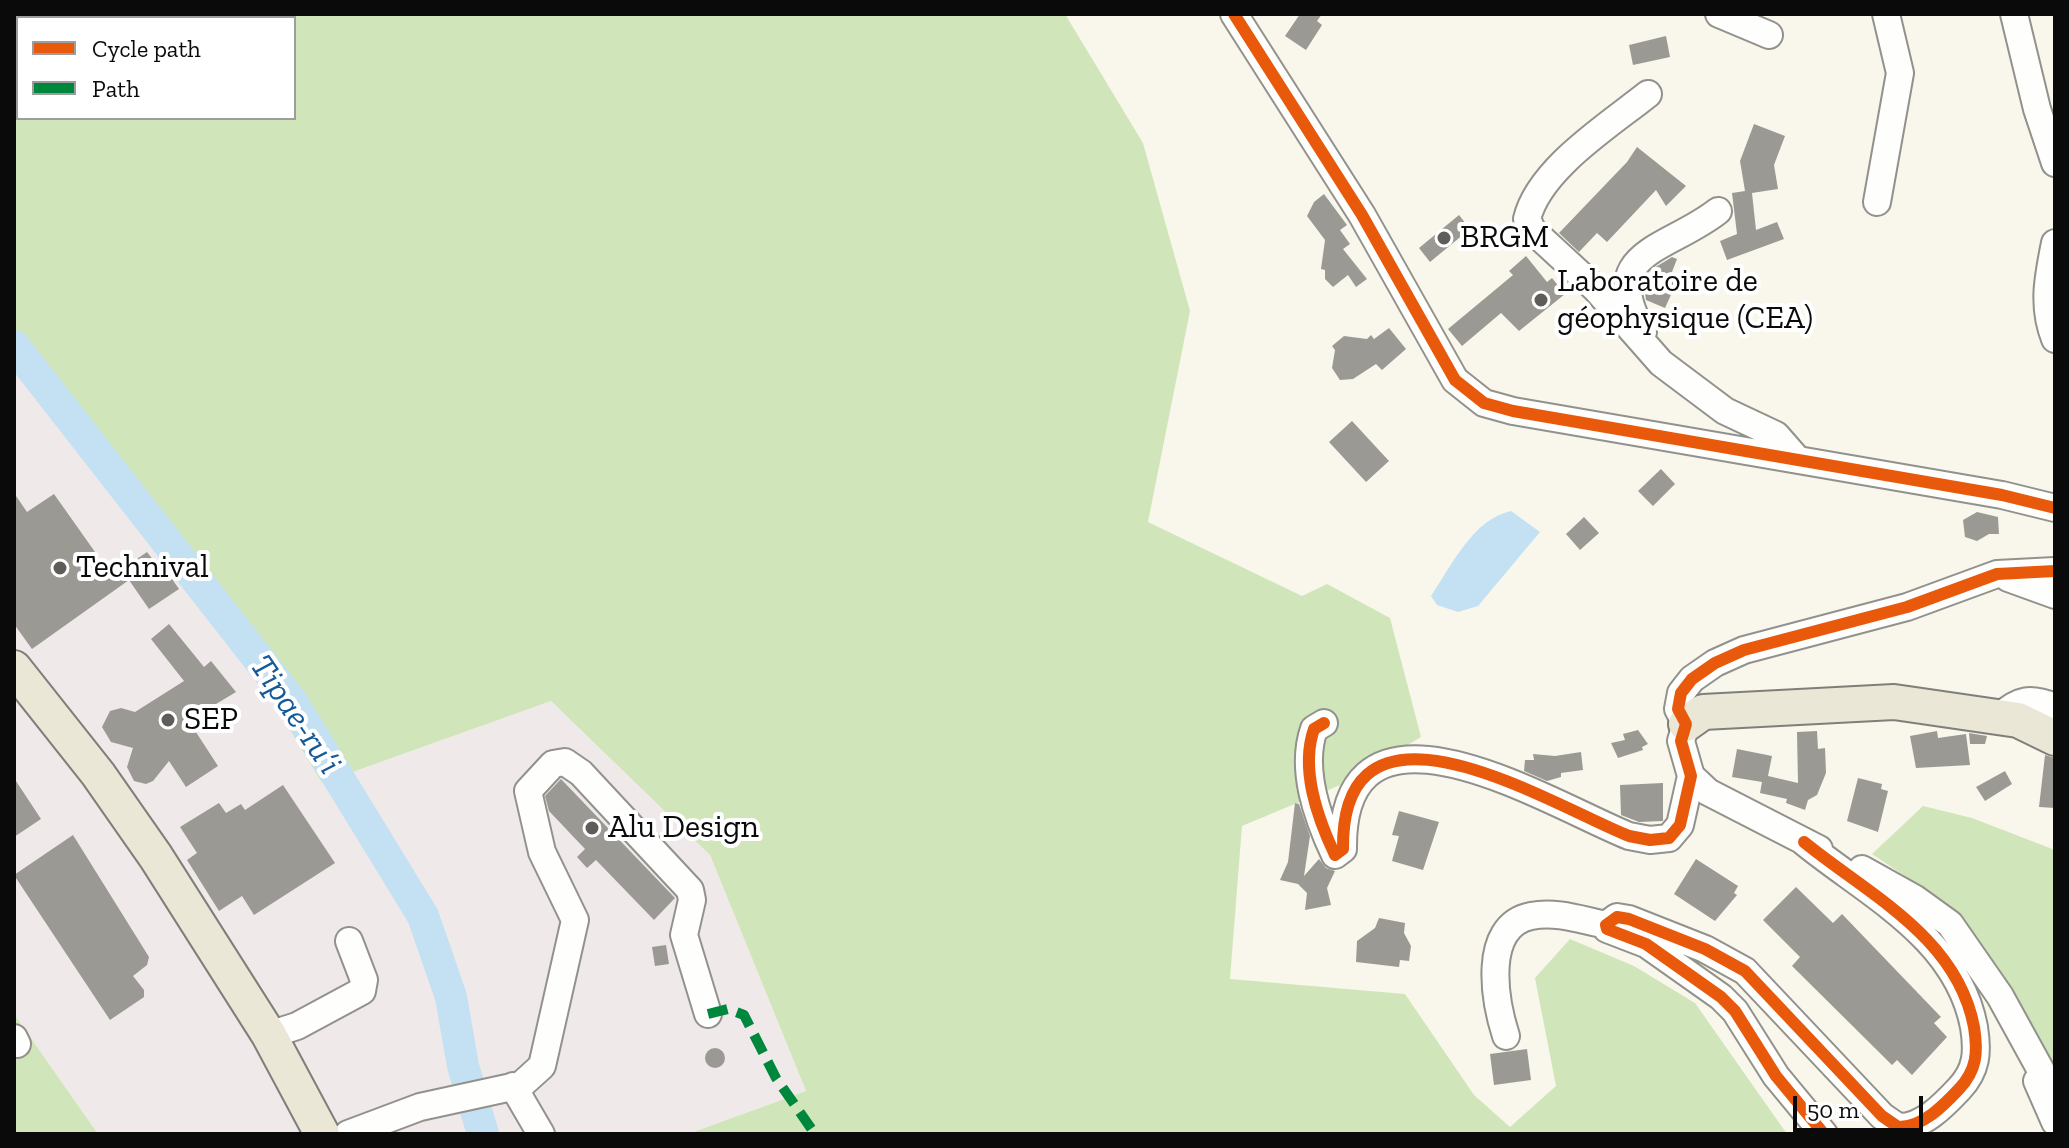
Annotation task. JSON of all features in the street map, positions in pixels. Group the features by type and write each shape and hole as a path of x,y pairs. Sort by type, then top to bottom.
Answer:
{"main road":[{"path":"14,668 98,774 156,857 269,1035 322,1134"},
{"path":"1686,724 1703,712 1894,702 2018,720 2055,738"}],"street":[{"path":"1234,14 1362,215 1455,380 1469,395 1513,411 2002,495 2055,508"},
{"path":"1719,14 1769,35"},
{"path":"1877,202 1900,73 1886,14"},
{"path":"2014,14 2037,109 2055,163"},
{"path":"1648,94 1568,158 1530,204 1527,219 1532,230 1596,289 1661,363 1725,411 1776,435 1797,459"},
{"path":"1661,363 1629,299 1626,282 1630,268 1641,258 1718,211"},
{"path":"2055,243 2045,293 2047,320 2055,339"},
{"path":"1324,723 1314,729 1306,763 1325,835 1335,855 1343,849 1343,829 1356,790 1370,772 1402,760 1429,759 1489,773 1528,787 1604,826 1650,840 1669,838 1680,825 1691,776 1681,741 1681,731 1686,724 1678,709 1681,693 1692,679 1715,663 1744,650 1907,607 1997,574 2055,571"},
{"path":"1997,574 2055,595"},
{"path":"1999,717 2014,703 2027,699 2055,707"},
{"path":"348,1134 460,1096 521,1085 542,1066 575,936 575,920 542,852 528,791 553,764 565,762 581,773 690,890 692,900 684,935 708,1014"},
{"path":"1691,776 1708,792 1866,871 1914,898 1950,924 2030,1046 2055,1096"},
{"path":"1506,1036 1496,1006 1497,965 1500,940 1510,926 1528,916 1546,915 1606,925 1617,917 1629,919 1705,949 1745,971 1882,1116 1898,1127 1916,1124 1946,1102 1972,1072 1978,1053 1969,1004 1943,956 1924,936 1804,842"},
{"path":"1606,925 1607,929 1663,954 1721,997 1735,1011 1776,1076 1824,1134"},
{"path":"269,1035 297,1026 362,991 364,980 349,941"},
{"path":"1993,986 1993,998 2055,1122"},
{"path":"505,1088 541,1134"}],"shaded area":[{"path":"14,366 219,613 322,783 551,701 710,855 806,1091 688,1134 98,1134 14,1014"}],"green space":[{"path":"14,14 1065,14 1143,143 1190,311 1148,522 1302,596 1327,584 1390,618 1421,737 1345,783 1242,826 1230,979 1405,994 1474,1095 1510,1127 1556,1086 1535,978 1570,939 1634,966 1695,1003 1787,1134 688,1134 806,1091 710,855 551,701 322,783 219,613 14,366"},
{"path":"1923,806 1972,818 2055,850 2055,1066 2026,1013 1957,911 1872,854"},
{"path":"14,1014 98,1134 14,1134"}],"water":[{"path":"1511,511 1540,532 1478,606 1458,612 1437,605 1431,596 1465,545 1485,523"}],"building":[{"path":"1300,14 1322,14 1317,21 1322,25 1306,50 1285,36"},
{"path":"1666,36 1670,57 1633,65 1629,45"},
{"path":"1754,124 1785,136 1774,165 1778,189 1752,193 1756,230 1777,222 1784,239 1727,260 1720,241 1737,234 1732,193 1745,191 1740,161"},
{"path":"1637,147 1686,186 1666,206 1656,190 1607,242 1597,233 1579,252 1559,233 1627,162"},
{"path":"1324,194 1347,225 1340,230 1350,244 1343,249 1367,279 1356,287 1348,275 1333,287 1325,279 1325,270 1321,269 1325,240 1307,216 1314,202"},
{"name":"BRGM","path":"1459,215 1470,229 1430,262 1419,248"},
{"name":"Laboratoire de géophysique (CEA)","path":"1526,256 1547,282 1552,278 1565,294 1519,331 1501,313 1462,346 1448,329 1513,275 1509,271"},
{"path":"1672,257 1677,259 1672,272 1680,275 1665,308 1646,300 1644,286 1654,268"},
{"path":"1389,328 1406,349 1382,370 1376,364 1353,379 1340,380 1332,368 1335,350 1332,346 1344,336 1367,339 1371,335 1374,339"},
{"path":"1352,421 1389,461 1366,482 1329,442"},
{"path":"1661,469 1675,484 1653,506 1638,491"},
{"name":"Technival","path":"14,493 27,512 54,494 112,576 147,552 154,561 158,559 179,589 149,609 129,580 32,649 14,624"},
{"path":"1977,512 1998,517 1999,534 1989,534 1977,541 1965,537 1963,520"},
{"path":"1584,517 1599,533 1580,550 1566,534"},
{"path":"169,624 204,667 211,661 236,692 191,719 192,726 218,766 186,787 169,761 153,781 146,784 134,781 127,767 133,748 111,742 102,727 110,711 121,708 135,712 184,681 151,639"},
{"path":"1638,730 1648,744 1642,747 1643,750 1618,758 1611,743 1625,740 1623,734"},
{"path":"1817,731 1818,749 1825,748 1826,773 1817,795 1808,800 1805,810 1786,803 1787,799 1760,793 1762,782 1732,777 1737,749 1772,756 1768,776 1798,783 1797,732"},
{"path":"1937,731 1938,738 1966,734 1970,765 1916,768 1910,736"},
{"path":"1969,733 1987,736 1985,744 1970,744"},
{"path":"1581,752 1583,770 1561,773 1561,777 1547,781 1524,771 1525,760 1534,760 1533,754 1555,756"},
{"path":"2045,755 2055,758 2055,808 2039,807"},
{"path":"2005,771 2012,784 1985,801 1976,787"},
{"path":"14,778 41,819 14,837"},
{"path":"1858,778 1882,784 1881,789 1888,791 1878,832 1847,821"},
{"name":"Alu Design","path":"561,779 675,898 654,920 596,860 587,868 577,857 585,849 549,811 545,796"},
{"path":"1663,783 1663,821 1639,822 1621,815 1620,785"},
{"path":"283,785 335,863 254,915 242,896 219,911 187,860 197,853 180,827 219,803 226,813 241,804 245,810"},
{"path":"1295,803 1299,804 1310,836 1304,876 1319,859 1326,868 1335,871 1327,888 1331,905 1305,910 1307,893 1298,884 1280,880 1288,862"},
{"path":"1399,811 1439,822 1423,870 1392,861 1399,836 1392,835"},
{"path":"73,835 149,957 147,965 133,976 144,990 144,997 110,1020 14,875"},
{"path":"1696,859 1738,886 1734,893 1737,895 1715,921 1674,894"},
{"path":"1796,887 1833,923 1842,914 1941,1017 1934,1023 1947,1037 1912,1075 1897,1060 1892,1065 1792,966 1800,957 1763,920"},
{"path":"1379,918 1405,923 1404,933 1411,946 1409,961 1400,960 1399,967 1356,962 1357,941 1375,928"},
{"path":"666,945 669,964 655,966 652,947"},
{"path":"715,1048 722,1051 725,1058 722,1065 715,1068 708,1065 705,1058 708,1051"},
{"path":"1527,1049 1531,1080 1494,1085 1490,1054"}],"waterway":[{"name":"Tipae-ru’i","path":"14,346 292,702 423,916 451,997 463,1066 483,1134"}],"marked path":[{"path":"708,1014 728,1009 744,1015 776,1078 815,1134"}],"cycle path":[{"path":"1234,14 1362,215 1455,380 1484,403 1513,411 2002,495 2055,508"},
{"path":"1324,723 1314,729 1310,744 1310,776 1322,825 1335,855 1343,849 1352,796 1376,768 1413,759 1457,765 1505,780 1629,836 1650,840 1669,838 1680,825 1691,776 1681,741 1686,724 1678,709 1681,693 1692,679 1715,663 1744,650 1907,607 1997,574 2055,571"},
{"path":"1804,842 1907,921 1930,943 1964,995 1974,1027 1976,1053 1973,1068 1947,1102 1916,1124 1898,1127 1882,1116 1745,971 1705,949 1629,919 1617,917 1606,925 1607,929 1646,944 1721,997 1735,1011 1776,1076 1824,1134"}],"place":[{"name":"BRGM","path":"1444,238"},
{"name":"Laboratoire de géophysique (CEA)","path":"1541,300"},
{"name":"Technival","path":"60,568"},
{"name":"SEP","path":"168,720"},
{"name":"Alu Design","path":"592,828"}]}
